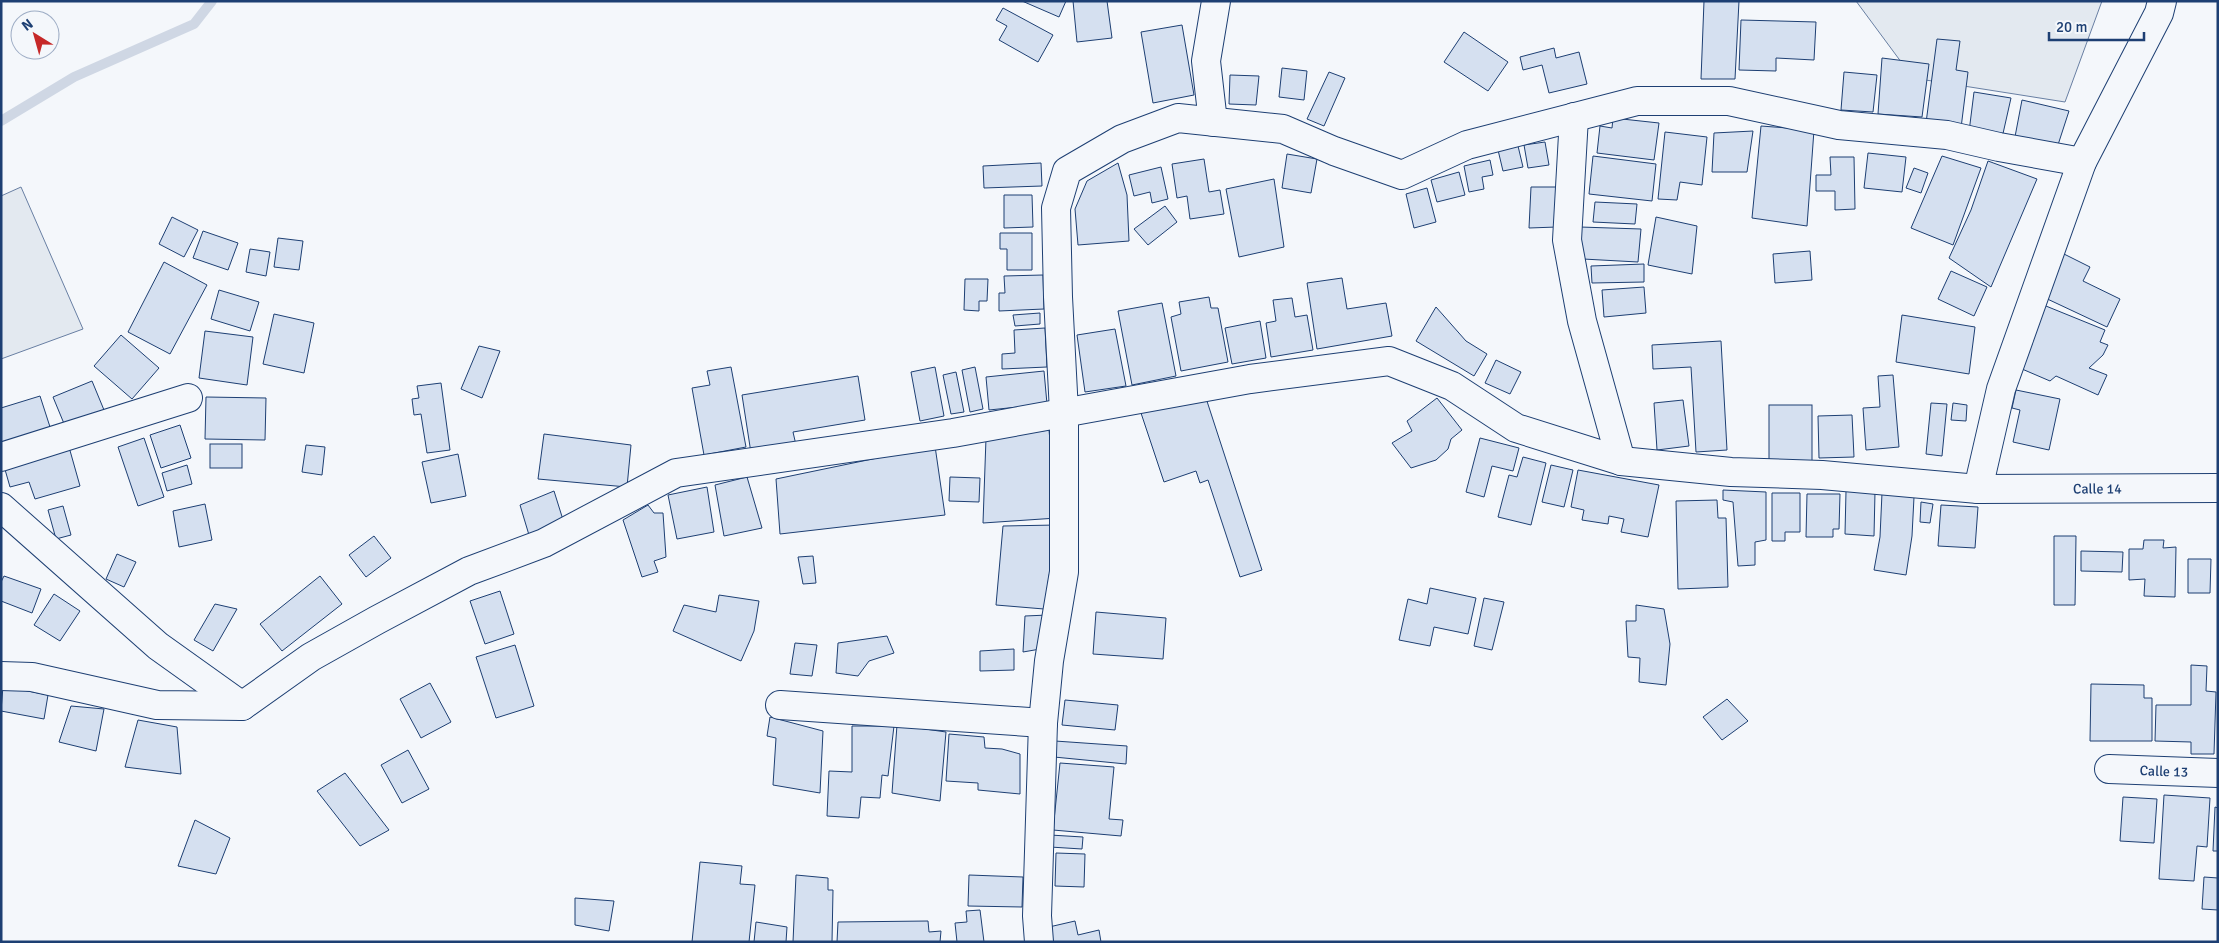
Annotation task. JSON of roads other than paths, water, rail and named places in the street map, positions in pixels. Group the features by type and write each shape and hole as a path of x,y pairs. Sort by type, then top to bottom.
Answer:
{"street":[{"path":"1213,122 1206,61 1216,1"},
{"path":"1978,489 2001,389 2082,162 2159,13 2162,1"},
{"path":"1039,942 1037,906 1042,723 1049,661 1064,572 1064,412 1056,208 1067,171 1122,139 1178,118 1283,129 1334,151 1402,175 1467,145 1637,101 1729,101 1838,125 1947,134 1999,148 2082,162"},
{"path":"1574,117 1567,240 1582,321 1621,461"},
{"name":"Calle 14","path":"242,706 311,657 378,620 469,571 544,543 676,472 944,434 1250,379 1389,361 1452,386 1516,428 1621,461 1731,472 1822,475 1978,489 2218,488"},
{"path":"1,457 188,398"},
{"path":"1,507 158,646 242,706"},
{"path":"1,676 32,677 86,691 157,705 242,706"},
{"path":"780,706 1042,723"},
{"name":"Calle 13","path":"2109,769 2218,773"}],"waterway":[{"path":"1,121 74,77 194,24 212,1"}]}
